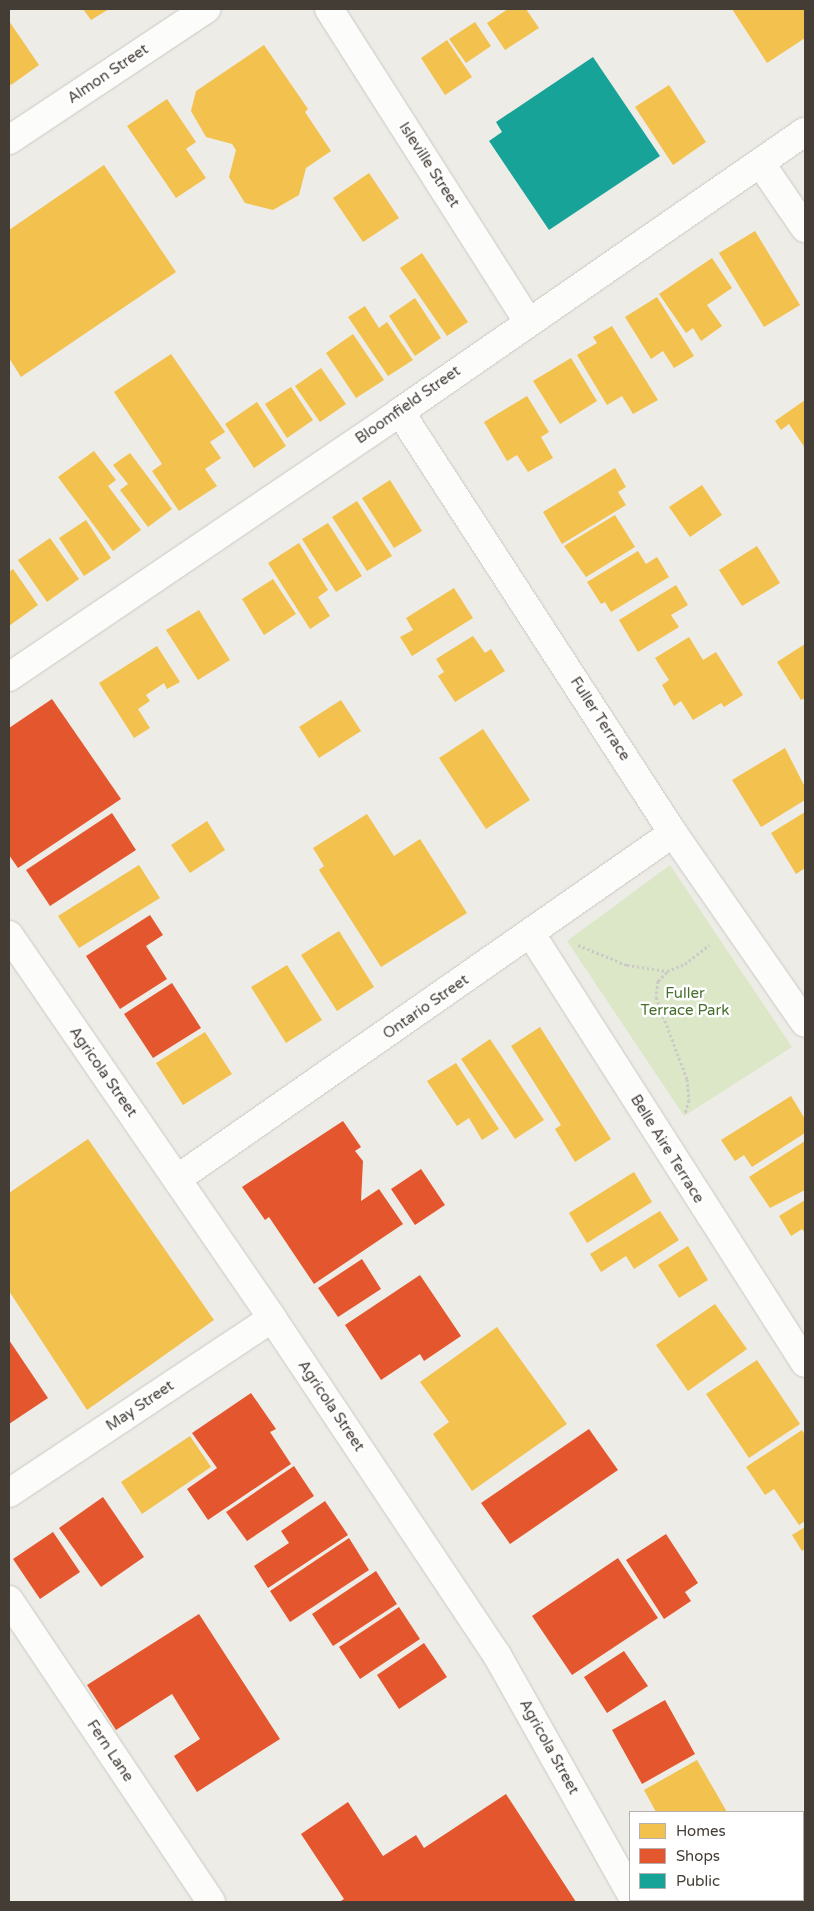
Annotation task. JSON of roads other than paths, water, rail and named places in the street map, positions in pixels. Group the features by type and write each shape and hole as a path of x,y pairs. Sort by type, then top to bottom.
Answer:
{"street":[{"name":"Almon Street","path":"9,140 206,9"},
{"name":"Isleville Street","path":"329,9 528,321"},
{"name":"Bloomfield Street","path":"9,677 400,412 528,321 761,164 805,132"},
{"path":"761,164 805,228"},
{"name":"Fuller Terrace","path":"400,412 673,833 805,1023"},
{"name":"Ontario Street","path":"177,1179 531,934 673,833"},
{"name":"Belle Aire Terrace","path":"531,934 669,1153 805,1363"},
{"name":"Agricola Street","path":"9,935 272,1318 497,1654 629,1890"},
{"name":"May Street","path":"9,1493 272,1318"},
{"name":"Fern Lane","path":"9,1600 211,1902"}],"park label":[{"name":"Fuller Terrace Park","path":"685,1002"}]}
